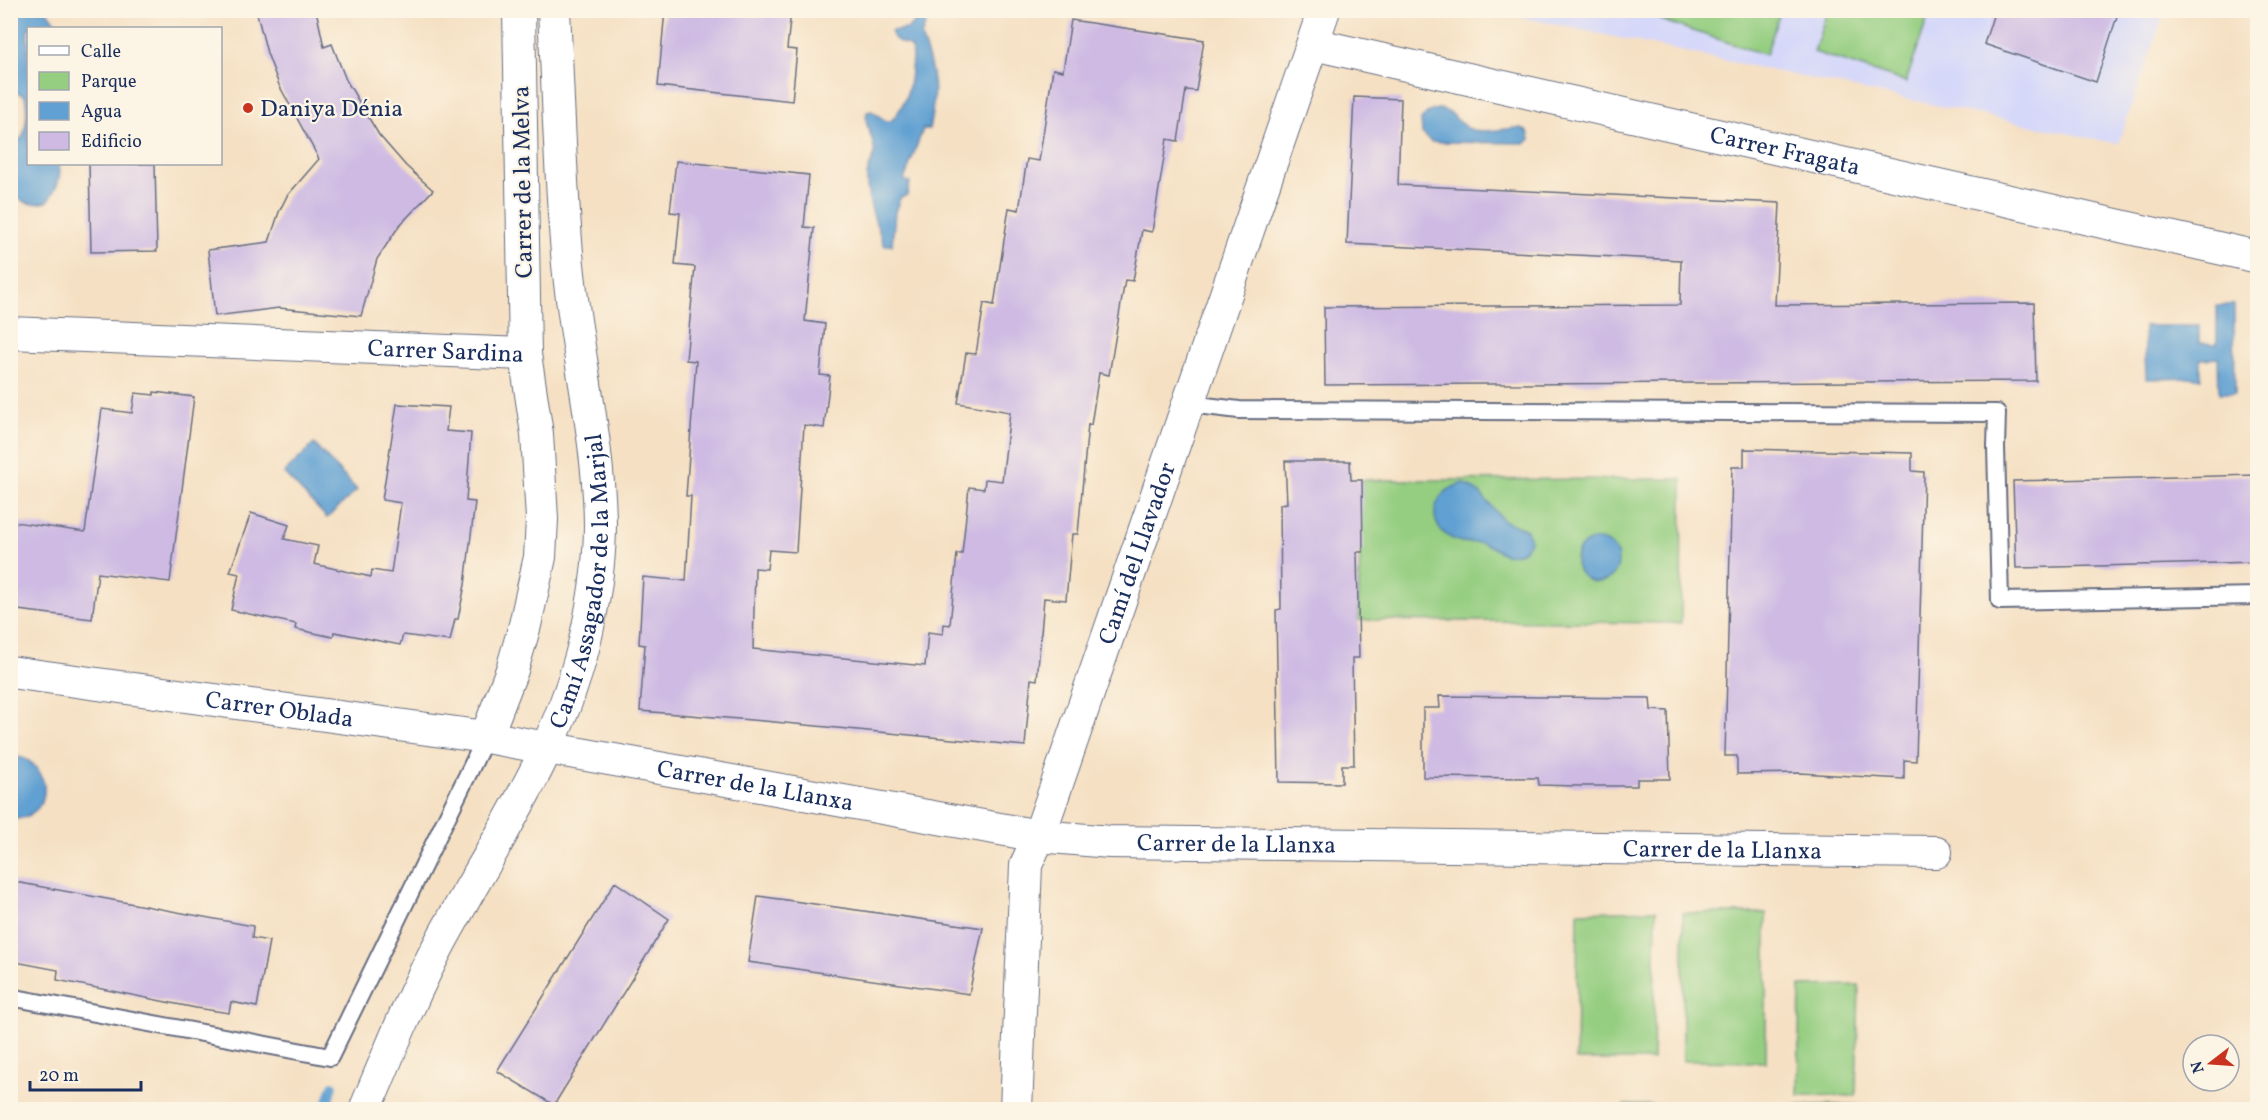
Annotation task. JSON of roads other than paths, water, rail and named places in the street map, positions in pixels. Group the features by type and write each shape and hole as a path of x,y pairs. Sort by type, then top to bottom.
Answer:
{"street":[{"name":"Carrer de la Melva","path":"519,10 525,354"},
{"name":"Camí Assagador de la Marjal","path":"365,1110 440,944 546,749 577,668 588,628 600,523 590,412 567,254 554,10"},
{"name":"Camí del Llavador","path":"1016,1110 1026,865 1039,836 1190,404 1324,10"},
{"name":"Carrer Fragata","path":"1313,44 2258,257"},
{"name":"Carrer Sardina","path":"10,333 525,354 537,434 542,519 540,557 512,669 486,737"},
{"name":"Carrer Oblada","path":"10,672 486,737 546,749"},
{"name":"Carrer de la Llanxa","path":"546,749 1039,836 1110,842 1936,852"}],"lane":[{"path":"1190,404 1239,410 1997,413 2000,602 2258,596"},
{"path":"10,997 330,1057 486,737"}],"water":[{"path":"20,10 47,11 58,27 27,27 27,165 59,165 60,169 58,184 47,202 35,204 23,201 11,190 11,148 12,144 22,138 26,107 25,96 11,90 11,16"},
{"path":"925,14 928,16 921,37 932,72 934,93 932,116 929,129 923,129 904,180 910,183 907,195 900,198 895,212 892,245 884,245 868,194 867,176 874,148 866,117 867,112 872,111 886,121 891,121 902,105 909,87 912,48 891,34 892,31 907,29"},
{"path":"1437,109 1448,112 1467,128 1473,130 1521,128 1528,132 1530,139 1526,143 1431,142 1422,133 1421,120 1427,113"},
{"path":"2217,305 2234,305 2235,393 2219,393 2218,358 2201,359 2201,378 2146,379 2144,326 2199,326 2199,343 2217,344"},
{"path":"314,444 357,490 327,518 284,473"},
{"path":"1464,483 1480,493 1503,520 1527,530 1530,541 1524,551 1506,554 1485,544 1458,541 1439,528 1435,511 1438,502 1453,487"},
{"path":"1597,540 1612,546 1618,561 1612,576 1597,582 1582,576 1576,561 1582,546"},
{"path":"11,757 22,758 31,763 38,770 44,789 43,799 38,808 27,816 11,820"}],"waterway":[{"path":"325,1110 333,1086"}],"place":[{"name":"Daniya Dénia","path":"248,108"}]}
